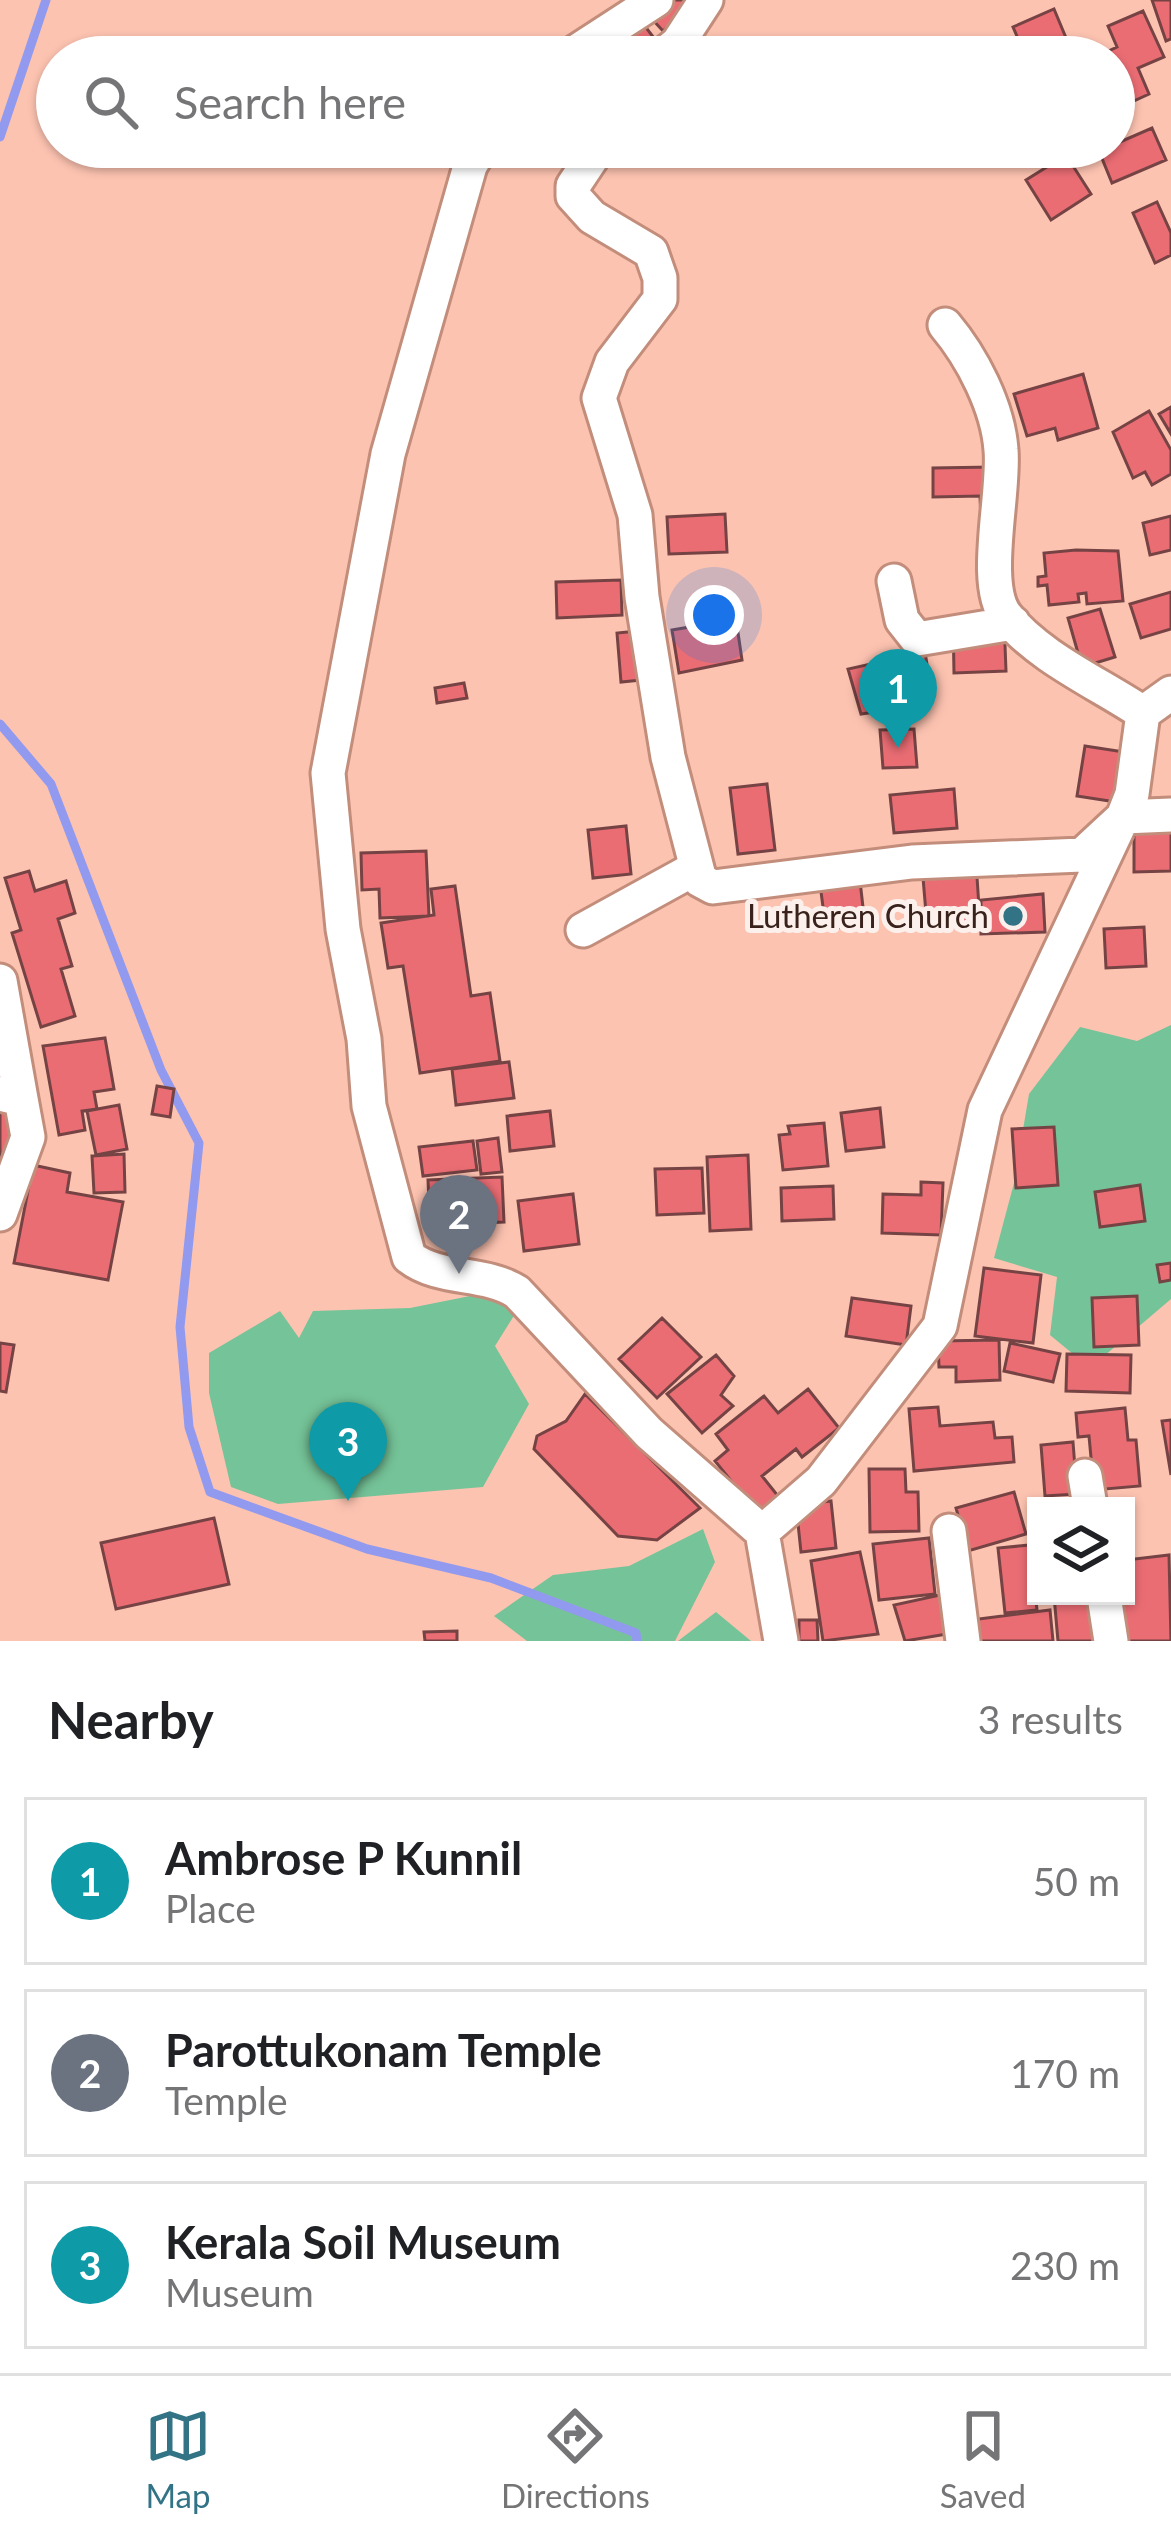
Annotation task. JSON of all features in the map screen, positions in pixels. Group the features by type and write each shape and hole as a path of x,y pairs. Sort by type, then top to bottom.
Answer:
{"street":[{"path":"600,36 656,0"},
{"path":"683,36 706,0"},
{"path":"469,168 388,454 328,773 343,929 364,1039 369,1106 409,1256 432,1269 502,1283 517,1292 649,1433 762,1532 781,1641"},
{"path":"585,168 573,186 573,196 592,217 651,252 660,278 660,299 612,362 598,398 635,515 655,681 694,869 713,887 912,862 1082,854 1124,817 1171,815"},
{"path":"762,1532 821,1481 940,1326 985,1111 1124,817 1157,703 1013,623 998,602 994,575 1001,445 969,353 945,325"},
{"path":"894,580 902,620 917,639 1013,623"},
{"path":"583,930 694,869"},
{"path":"0,981 11,1097 28,1137 0,1214"},
{"path":"949,1531 963,1641"},
{"path":"1105,1605 1111,1641"}],"green space":[{"path":"1171,1025 1171,1299 1090,1368 1050,1335 1057,1277 994,1258 1014,1183 1029,1094 1080,1027 1137,1041"},
{"path":"490,1292 515,1314 495,1346 529,1404 483,1487 278,1504 231,1487 209,1393 209,1353 280,1311 299,1338 313,1311 410,1308"},
{"path":"703,1529 715,1562 675,1641 527,1641 494,1616 553,1575 629,1566"},
{"path":"716,1612 751,1641 678,1641"}],"building":[{"path":"651,0 684,0 690,9 663,31 640,6"},
{"path":"1152,0 1171,0 1171,39 1166,41"},
{"path":"1054,9 1065,36 1017,36 1013,27"},
{"path":"1143,11 1164,57 1138,68 1149,94 1135,100 1135,36 1112,36 1108,26"},
{"path":"638,17 652,36 612,36"},
{"path":"1152,128 1166,160 1112,183 1106,168 1135,168 1135,135"},
{"path":"1045,168 1074,168 1091,194 1051,220 1026,180"},
{"path":"1157,202 1171,233 1171,255 1155,263 1133,213"},
{"path":"1083,374 1098,428 1058,440 1055,428 1027,436 1014,394"},
{"path":"1171,407 1171,434 1159,414"},
{"path":"1149,411 1171,450 1171,474 1152,485 1145,472 1133,478 1113,432"},
{"path":"992,467 981,522 980,496 933,497 933,468"},
{"path":"725,514 727,552 669,554 667,517"},
{"path":"1171,516 1171,550 1150,555 1143,523"},
{"path":"1118,551 1123,601 1087,604 1086,593 1078,594 1079,602 1049,605 1047,585 1038,586 1038,577 1046,576 1044,553"},
{"path":"621,580 622,615 557,618 556,582"},
{"path":"1171,592 1171,629 1141,638 1130,604"},
{"path":"1100,609 1115,657 1082,667 1068,618"},
{"path":"736,619 742,660 679,673 672,630"},
{"path":"1004,619 1006,671 954,673 953,621"},
{"path":"648,630 652,679 621,682 617,633"},
{"path":"925,652 932,696 924,696 923,705 861,714 848,669"},
{"path":"464,683 467,698 437,703 435,688"},
{"path":"914,729 917,767 883,768 880,730"},
{"path":"1085,746 1124,752 1116,802 1077,796"},
{"path":"767,784 775,850 738,854 730,788"},
{"path":"954,789 957,828 894,833 890,795"},
{"path":"626,826 631,874 593,878 588,830"},
{"path":"1171,826 1171,871 1134,872 1134,830"},
{"path":"426,851 429,916 380,918 379,889 362,890 361,853"},
{"path":"976,862 980,922 927,925 922,866"},
{"path":"29,871 35,891 66,881 75,913 58,919 72,966 61,969 75,1016 41,1027 12,933 21,930 5,878"},
{"path":"859,872 865,925 826,929 819,877"},
{"path":"455,886 471,996 490,993 500,1061 420,1073 403,966 388,968 381,923 434,915 431,889"},
{"name":"Lutheren Church","path":"1043,894 1045,932 981,934 981,900"},
{"path":"1144,927 1146,966 1106,968 1104,929"},
{"path":"105,1038 114,1089 94,1092 97,1109 82,1111 85,1130 59,1135 43,1046"},
{"path":"509,1062 514,1098 456,1105 452,1069"},
{"path":"157,1086 174,1089 170,1117 152,1114"},
{"path":"119,1105 127,1149 96,1155 87,1111"},
{"path":"880,1108 884,1147 846,1151 841,1113"},
{"path":"0,1111 22,1116 11,1158 0,1156"},
{"path":"550,1111 554,1146 510,1151 507,1116"},
{"path":"824,1123 828,1166 783,1170 779,1135 790,1134 788,1126"},
{"path":"1054,1127 1058,1185 1016,1188 1012,1129"},
{"path":"498,1138 502,1172 481,1174 477,1141"},
{"path":"473,1141 477,1170 423,1176 419,1147"},
{"path":"124,1154 125,1192 94,1193 92,1156"},
{"path":"748,1155 751,1229 710,1231 707,1157"},
{"path":"33,1165 70,1173 67,1192 123,1202 108,1280 14,1263"},
{"path":"702,1168 704,1213 657,1215 655,1169"},
{"path":"502,1177 504,1222 430,1225 428,1180"},
{"path":"921,1182 943,1183 941,1235 882,1233 883,1194 921,1195"},
{"path":"1140,1185 1145,1221 1100,1227 1095,1192"},
{"path":"833,1186 834,1219 782,1221 781,1188"},
{"path":"573,1194 579,1244 524,1251 518,1201"},
{"path":"1171,1263 1171,1280 1160,1282 1157,1265"},
{"path":"984,1268 1041,1275 1033,1343 975,1336"},
{"path":"1137,1296 1139,1345 1094,1347 1092,1298"},
{"path":"852,1298 911,1306 906,1345 846,1336"},
{"path":"662,1318 701,1357 657,1398 619,1359"},
{"path":"999,1340 1000,1380 956,1382 956,1367 939,1367 938,1341"},
{"path":"0,1343 14,1345 6,1392 0,1391"},
{"path":"1010,1343 1060,1354 1053,1382 1004,1371"},
{"path":"1067,1354 1131,1355 1130,1393 1066,1391"},
{"path":"716,1355 734,1376 721,1395 733,1406 702,1433 667,1394"},
{"path":"808,1389 839,1428 802,1457 796,1449 762,1476 778,1496 757,1513 715,1461 728,1450 716,1434 764,1396 778,1413"},
{"path":"585,1394 700,1508 657,1540 618,1536 534,1449 537,1436 566,1421"},
{"path":"938,1407 940,1426 993,1422 995,1438 1012,1437 1014,1462 914,1471 909,1409"},
{"path":"1125,1408 1128,1440 1136,1440 1140,1486 1094,1490 1089,1436 1078,1437 1076,1413"},
{"path":"1171,1420 1171,1475 1162,1421"},
{"path":"1073,1442 1077,1494 1045,1496 1041,1445"},
{"path":"869,1469 905,1469 906,1492 918,1492 919,1531 870,1532"},
{"path":"1014,1492 1026,1534 968,1551 956,1508"},
{"path":"831,1501 836,1548 801,1552 796,1505"},
{"path":"214,1518 229,1584 116,1609 101,1543"},
{"path":"929,1538 935,1594 879,1600 873,1544"},
{"path":"1027,1545 1027,1605 1036,1605 1037,1610 1005,1613 998,1548"},
{"path":"860,1552 878,1634 823,1641 811,1561"},
{"path":"1169,1555 1171,1641 1124,1641 1120,1605 1135,1605 1135,1559"},
{"path":"940,1595 947,1634 905,1641 894,1605"},
{"path":"1055,1605 1098,1605 1101,1641 1058,1641"},
{"path":"1050,1610 1053,1641 966,1641 963,1621"},
{"path":"799,1620 817,1620 818,1641 799,1641"},
{"path":"457,1631 457,1641 425,1641 424,1632"}],"waterway":[{"path":"0,137 46,0"},
{"path":"0,724 51,784 161,1070 199,1143 180,1327 189,1427 210,1492 367,1549 491,1578 636,1633 637,1641"}],"place":[{"name":"Ambrose P Kunnil","path":"898,748"},
{"name":"Lutheren Church","path":"1013,916"},
{"name":"Parottukonam Temple","path":"459,1274"},
{"name":"Kerala Soil Museum","path":"348,1501"}]}
